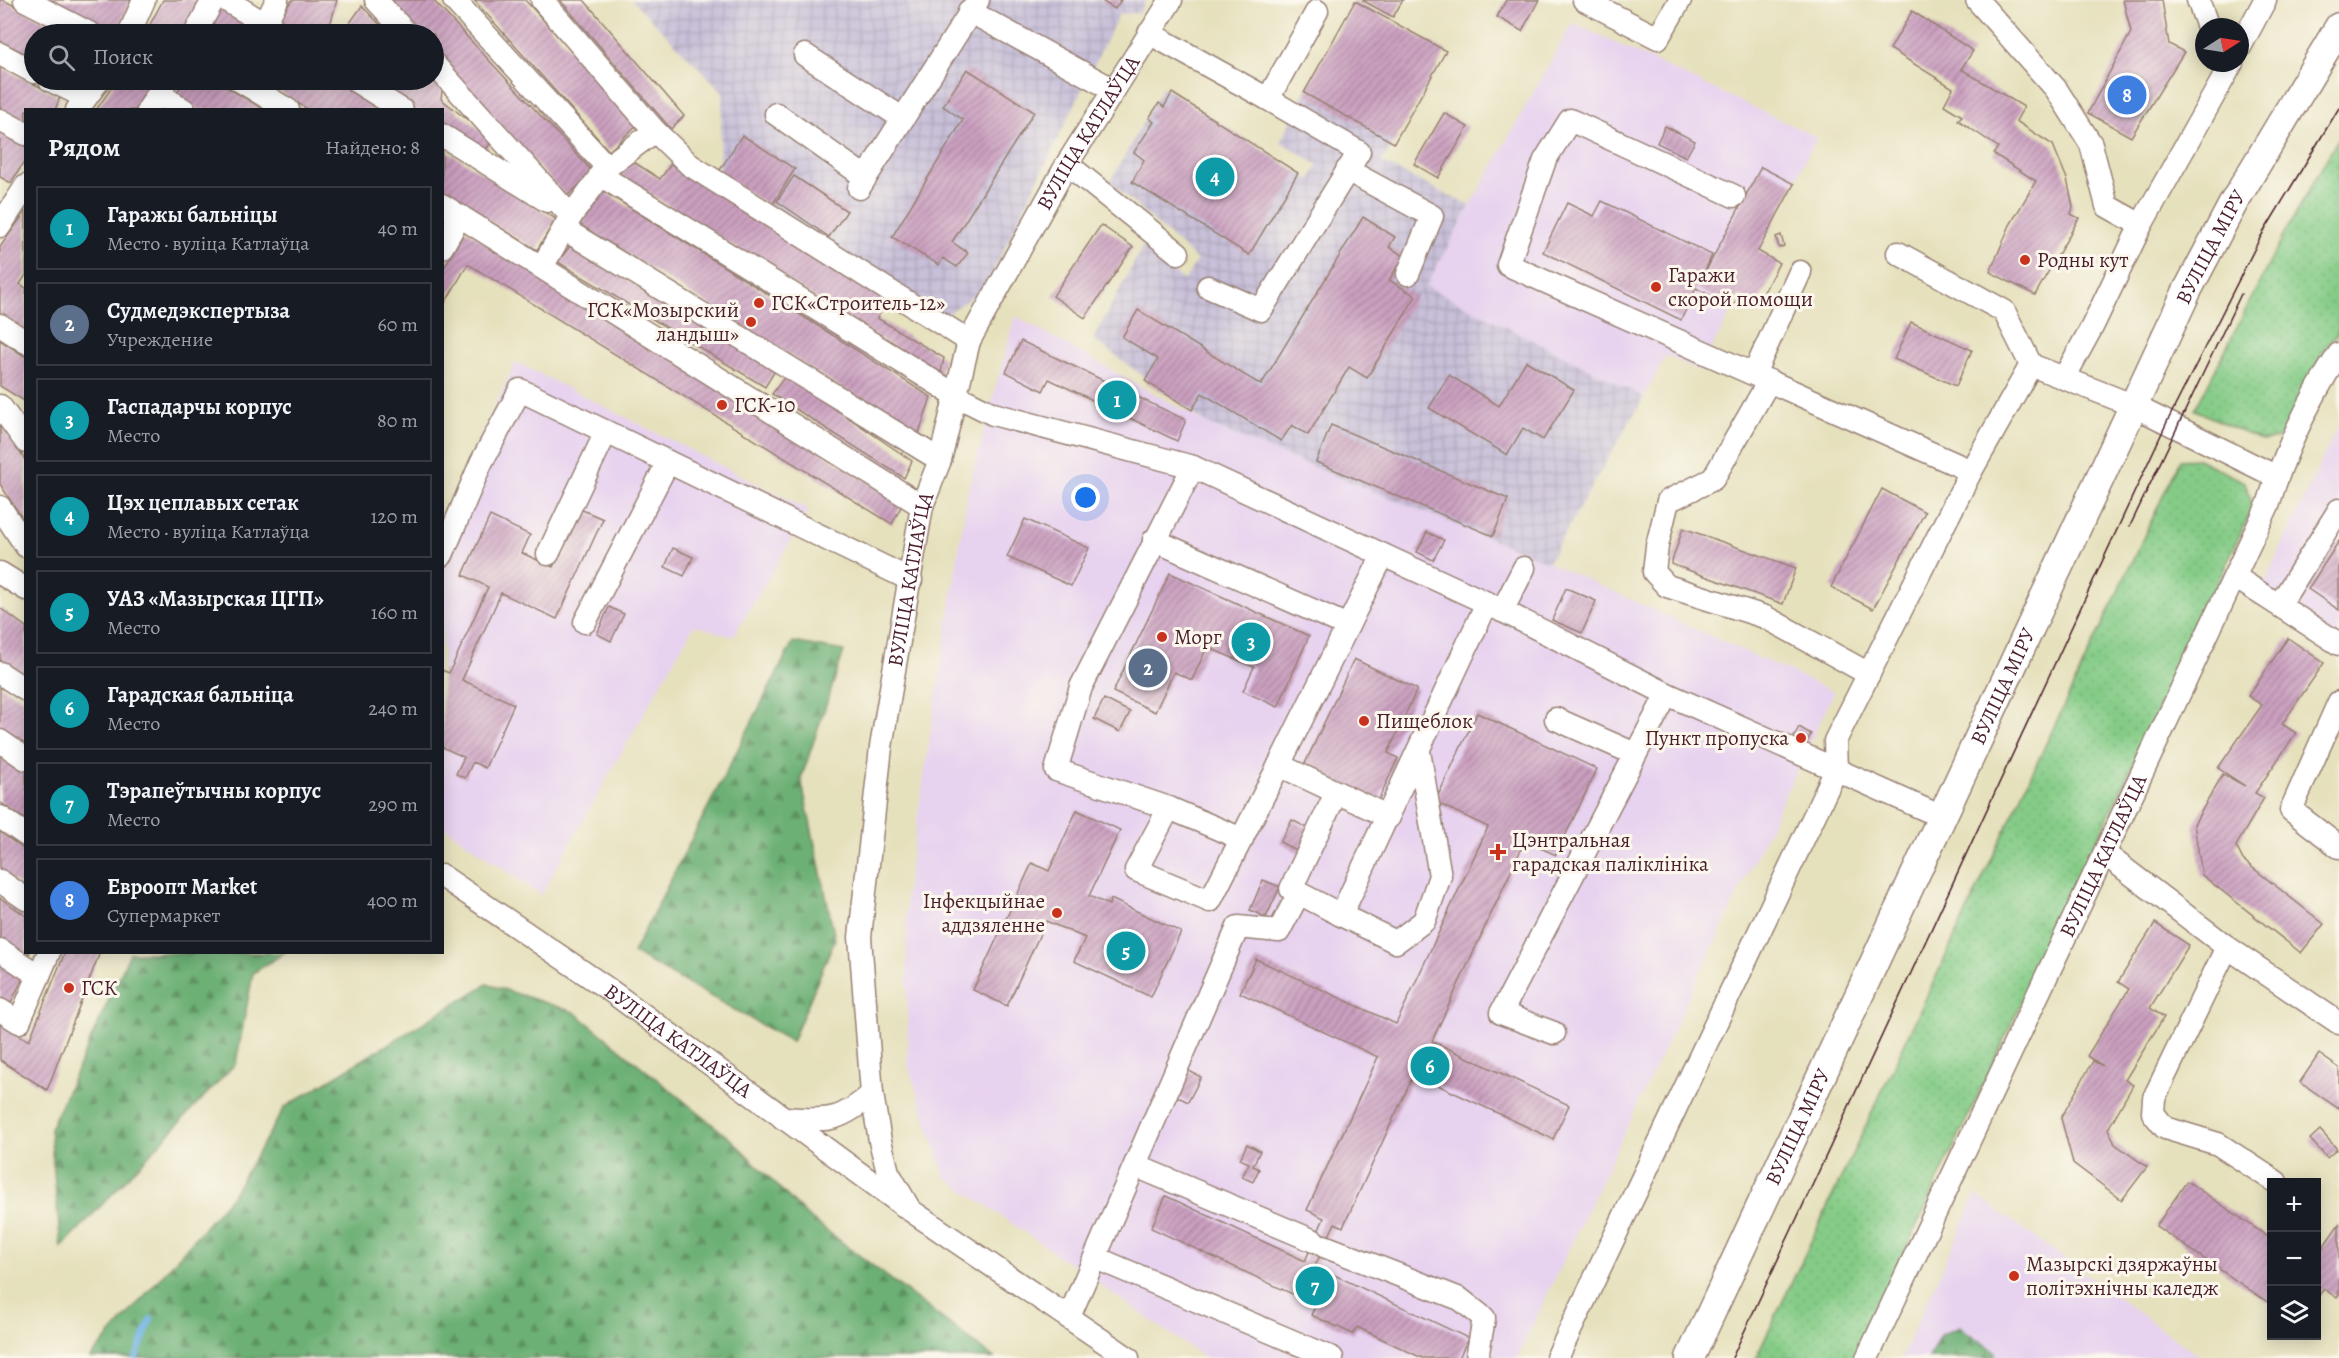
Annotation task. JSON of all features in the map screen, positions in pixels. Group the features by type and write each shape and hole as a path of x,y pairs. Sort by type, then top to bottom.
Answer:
{"main road":[{"name":"ВУЛІЦА МІРУ","path":"1690,1358 2132,405 2234,202 2339,27"}],"street":[{"path":"24,0 71,24"},
{"path":"133,24 144,0"},
{"path":"200,24 213,0"},
{"path":"226,0 266,24"},
{"path":"275,24 277,0"},
{"path":"376,0 398,24"},
{"path":"454,0 603,171 957,396 993,414 1193,467 1494,607 1667,694 1942,817"},
{"path":"542,0 655,131 690,165 969,341"},
{"name":"ВУЛІЦА КАТЛАЎЦА","path":"910,1210 888,1172 872,1094 860,938 881,747 922,506 940,460 969,341 1067,164 1171,0"},
{"path":"1584,0 1658,38 1680,0"},
{"path":"1977,0 2056,89 2091,144 2107,206 2141,225"},
{"path":"2198,0 2205,18"},
{"path":"2249,30 2265,0"},
{"path":"776,114 862,182 973,6 1114,90"},
{"path":"1268,99 1317,11"},
{"path":"1149,33 1359,152 1261,310 1208,287"},
{"path":"0,54 24,67"},
{"path":"805,55 902,118"},
{"path":"2064,378 2092,327 2219,73"},
{"path":"444,76 567,222"},
{"path":"63,90 81,103 91,90"},
{"path":"255,90 285,108"},
{"path":"370,90 399,108"},
{"path":"158,94 181,108"},
{"path":"0,120 24,133"},
{"path":"1734,196 1570,120 1545,160 1508,266 1971,471"},
{"path":"542,267 567,222 603,171 655,131"},
{"path":"444,136 567,222 940,460"},
{"path":"1067,164 1178,252"},
{"path":"1347,170 1432,216 1408,274"},
{"path":"0,226 14,191"},
{"path":"444,239 451,210 922,506"},
{"path":"1898,253 2004,311 2031,365 2132,405 2277,477"},
{"path":"1800,272 1762,378 1713,479 1668,501 1657,546 1654,572 1667,585 1765,617 1869,674"},
{"path":"0,325 24,341"},
{"name":"ВУЛІЦА КАТЛАЎЦА","path":"1868,1358 2235,577 2268,505 2277,477 2336,364"},
{"path":"1557,1358 1836,770 1835,741 1971,471 2031,365"},
{"path":"444,550 482,463 520,390 911,580"},
{"path":"0,400 24,415"},
{"path":"0,406 24,439"},
{"path":"548,554 606,432"},
{"path":"585,622 668,462"},
{"path":"1193,467 1081,687 1056,770 1168,808 1242,839"},
{"path":"0,507 24,543"},
{"path":"2280,604 2339,510"},
{"path":"1154,540 1348,626"},
{"path":"1168,808 1136,870 1210,902 1383,555"},
{"path":"1341,915 1419,751 1494,607 1524,568"},
{"path":"0,573 24,588"},
{"path":"2235,577 2339,644"},
{"path":"0,673 24,689"},
{"path":"1554,1033 1501,1013 1667,694"},
{"path":"2339,702 2290,810 2339,847"},
{"path":"1556,719 1635,753"},
{"path":"0,741 24,758"},
{"path":"1336,793 1292,889 1396,942 1424,921 1440,876 1419,751"},
{"path":"1279,765 1389,817"},
{"path":"0,817 24,834"},
{"path":"2105,854 2227,947 2339,1023"},
{"name":"ВУЛІЦА КАТЛАЎЦА","path":"444,877 608,989 910,1210 1128,1358"},
{"path":"0,881 24,898"},
{"path":"1069,1317 1238,927 1279,931 1299,893"},
{"path":"2227,947 2154,1098 2153,1113 2165,1128 2218,1144 2270,1178"},
{"path":"0,950 39,976"},
{"path":"0,1010 19,1022 48,954"},
{"path":"783,1118 834,1119 848,1114 872,1094"},
{"path":"1136,1166 1319,1244 1460,1299 1484,1318 1477,1358"},
{"path":"1096,1258 1332,1358"}],"shaded area":[{"path":"632,0 1146,0 1139,13 1119,14 985,288 945,315 718,173 723,92"},
{"path":"1572,23 1817,137 1759,251 1779,263 1757,305 1739,296 1700,371 1666,355 1644,397 1426,286"},
{"path":"1163,87 1310,180 1318,165 1281,142 1304,93 1394,143 1381,162 1470,206 1426,286 1644,397 1548,562 1208,424 1093,339 1143,246 1184,281 1197,260 1110,182"},
{"path":"1015,316 1208,424 1548,562 1834,692 1517,1358 1205,1358 945,1177 908,1065 906,893 968,490"},
{"path":"516,362 809,510 733,637 694,625 541,895 444,827 444,514"},
{"path":"2339,423 2339,653 2257,599"},
{"name":"Мазырскі дзяржаўны політэхнічны каледж","path":"1976,1195 2202,1358 1901,1358"}],"green space":[{"path":"2339,137 2339,332 2323,352 2285,429 2278,438 2262,441 2195,410 2283,236"},
{"path":"2198,459 2245,482 2253,507 1855,1358 1756,1358 2180,460"},
{"path":"793,642 844,651 801,779 835,939 792,1042 633,953"},
{"path":"130,954 282,954 253,973 236,1063 61,1248 50,1129"},
{"path":"487,984 574,1012 733,1141 806,1215 994,1358 90,1358 231,1197 285,1107"},
{"path":"1960,1327 1995,1352 1994,1358 1929,1358 1940,1335"}],"building":[{"path":"0,0 50,24 24,24 24,53 0,41"},
{"path":"42,0 131,0 121,24 89,24"},
{"path":"163,0 204,0 192,24 150,24"},
{"path":"292,0 337,0 330,24 283,24 278,21"},
{"path":"386,0 433,0 593,172 566,197 444,63 444,24 409,24"},
{"path":"474,0 525,0 638,124 609,151"},
{"path":"560,0 584,0 684,116 671,129"},
{"path":"1100,0 1121,0 1115,9"},
{"path":"1362,0 1403,0 1393,17"},
{"path":"1506,0 1539,0 1522,31 1497,17"},
{"path":"2123,0 2162,0 2169,44 2184,52 2131,137 2088,113 2131,32"},
{"path":"1355,1 1446,51 1394,143 1304,93"},
{"path":"216,6 245,24 205,24"},
{"path":"362,6 379,24 349,24"},
{"path":"1912,11 1973,51 1961,69 2024,107 2016,121 2053,145 2067,179 2073,207 2071,214 2079,218 2035,295 1990,272 2010,225 2036,181 1994,154 1998,147 1958,120 1962,116 1944,105 1953,88 1890,49"},
{"path":"0,67 24,79 24,90 46,90 60,97 56,108 24,108 24,121 0,109"},
{"path":"967,69 1034,112 952,242 968,253 957,267 943,258 939,265 892,237 963,120 943,106"},
{"path":"110,90 153,90 140,108 97,108"},
{"path":"178,90 232,90 262,108 196,108 176,95"},
{"path":"277,90 349,90 378,108 306,108"},
{"path":"383,90 442,90 441,99 493,140 483,154 444,129 444,108 411,108"},
{"path":"1172,93 1298,173 1249,255 1132,182 1144,160 1134,152 1154,122 1149,118 1159,103 1164,107"},
{"path":"1444,113 1468,127 1438,178 1414,164"},
{"path":"1665,126 1695,141 1686,157 1657,143"},
{"path":"0,133 24,146 24,162 11,183 0,177"},
{"path":"742,135 795,169 771,207 718,173"},
{"path":"444,149 556,219 537,250 444,193"},
{"path":"626,157 660,179 671,164 887,302 877,318 944,358 940,377 614,171"},
{"name":"Гаражи скорой помощи","path":"1761,167 1794,184 1758,251 1779,263 1757,305 1739,295 1733,307 1696,288 1681,320 1543,252 1567,203 1594,216 1602,201 1712,255 1700,282"},
{"path":"794,176 847,211 829,237 777,201"},
{"path":"600,189 931,397 918,436 579,224"},
{"path":"24,214 24,278 20,284 24,287 24,330 0,314 0,247"},
{"path":"1363,217 1395,237 1389,247 1404,256 1389,280 1416,296 1367,378 1349,367 1308,435 1292,425 1281,441 1202,393 1192,410 1145,381 1158,359 1122,337 1138,310 1261,385"},
{"path":"1101,225 1133,247 1085,318 1053,296"},
{"name":"ГСК-10","path":"466,230 903,503 892,524 468,264 444,305 444,268"},
{"path":"1781,235 1784,246 1779,248 1776,237"},
{"name":"ГСК«Мозырский ландыш»","path":"570,246 776,369 765,387 558,262"},
{"path":"1911,322 1972,350 1956,386 1894,359"},
{"path":"0,340 24,356 24,401 0,386"},
{"path":"1021,341 1186,420 1177,441 1049,379 1043,391 1006,372"},
{"path":"1526,361 1574,390 1543,440 1523,428 1507,455 1429,408 1449,375 1499,406"},
{"name":"ГСК«Мозырский ландыш»","path":"786,375 912,461 904,478 772,394"},
{"path":"0,424 24,458 24,521 0,484"},
{"path":"1331,425 1508,499 1493,536 1316,462"},
{"path":"1882,489 1925,512 1873,609 1831,587"},
{"path":"580,509 603,519 557,619 501,593 462,680 514,704 485,768 473,762 465,778 456,774 464,757 444,748 444,671 449,673 488,587 463,575 490,516 530,535 522,553 553,567"},
{"path":"1025,519 1089,548 1071,586 1007,557"},
{"path":"1683,528 1796,568 1783,604 1671,564"},
{"path":"1427,532 1444,540 1433,560 1417,552"},
{"path":"2339,541 2339,610 2308,589"},
{"path":"673,548 693,557 684,576 665,567"},
{"path":"1170,573 1309,636 1278,707 1243,691 1254,667 1207,647 1192,680 1174,672 1155,712 1113,692"},
{"path":"1566,588 1596,601 1582,633 1552,620"},
{"path":"609,607 624,614 611,641 597,634"},
{"path":"0,608 24,626 24,676 0,661"},
{"path":"2288,638 2324,663 2282,724 2296,733 2255,793 2264,798 2236,846 2243,860 2324,924 2301,953 2202,875 2194,824 2223,774 2245,786 2218,768 2262,705 2248,696"},
{"name":"Пищеблок","path":"1354,659 1417,689 1388,753 1398,758 1377,803 1303,768"},
{"path":"0,685 24,701 24,750 0,733"},
{"path":"1104,699 1130,712 1120,732 1094,719"},
{"path":"1477,713 1597,769 1556,855 1525,841 1432,1041 1569,1105 1553,1139 1414,1074 1343,1227 1335,1223 1315,1266 1468,1338 1459,1358 1422,1358 1357,1327 1353,1334 1311,1315 1316,1305 1151,1228 1166,1196 1305,1261 1324,1218 1307,1210 1378,1057 1240,993 1256,959 1396,1024 1488,827 1435,802"},
{"name":"Пункт пропуска","path":"1799,727 1811,734 1803,748 1792,741"},
{"path":"0,753 24,769 24,819 0,802"},
{"name":"Інфекцыйнае аддзяленне","path":"1077,810 1120,830 1089,896 1109,905 1111,899 1181,932 1151,997 1074,961 1085,938 1046,921 1007,1006 973,990 1032,863 1049,871"},
{"path":"1292,820 1311,830 1300,853 1280,842"},
{"path":"0,832 24,850 24,888 0,872"},
{"path":"1263,880 1280,887 1266,917 1250,910"},
{"path":"0,898 24,915 24,954 29,954 27,957 0,939"},
{"path":"2155,923 2189,945 2150,1008 2164,1017 2125,1080 2133,1085 2108,1129 2115,1144 2147,1167 2122,1200 2073,1163 2061,1118 2093,1061 2103,1066 2087,1056 2129,989 2118,982"},
{"name":"ГСК","path":"64,954 99,954 47,1090 0,1060 0,1023 29,1041"},
{"path":"0,963 23,978 7,1011 0,1006"},
{"path":"2319,1054 2339,1068 2339,1109 2300,1082"},
{"path":"1187,1070 1201,1077 1188,1102 1174,1095"},
{"path":"2320,1130 2337,1149 2327,1158 2310,1139"},
{"path":"1247,1144 1260,1151 1253,1166 1259,1169 1253,1182 1242,1177 1249,1163 1240,1159"},
{"path":"2187,1181 2267,1236 2267,1302 2156,1226"},
{"path":"2339,1224 2339,1295 2337,1298 2324,1289 2321,1293 2321,1250"}],"waterway":[{"path":"136,1358 151,1319"}],"tram line":[{"path":"1732,1358 2167,422 2260,238 2339,108"},
{"path":"2130,526 2241,294"}],"place":[{"name":"Евроопт Market","path":"2127,95"},
{"name":"Цэх цеплавых сетак","path":"1215,177"},
{"name":"Родны кут","path":"2025,260"},
{"name":"Гаражи скорой помощи","path":"1656,287"},
{"name":"ГСК«Строитель-12»","path":"759,303"},
{"name":"ГСК«Мозырский ландыш»","path":"751,322"},
{"name":"Гаражы бальніцы","path":"1117,400"},
{"name":"ГСК-10","path":"722,405"},
{"name":"Морг","path":"1162,637"},
{"name":"Гаспадарчы корпус","path":"1251,642"},
{"name":"Судмедэкспертыза","path":"1148,668"},
{"name":"Пищеблок","path":"1364,721"},
{"name":"Пункт пропуска","path":"1801,738"},
{"name":"Цэнтральная гарадская паліклініка","path":"1498,852"},
{"name":"Інфекцыйнае аддзяленне","path":"1057,913"},
{"name":"УАЗ «Мазырская ЦГП»","path":"1126,951"},
{"name":"ГСК","path":"69,988"},
{"name":"Гарадская бальніца","path":"1430,1066"},
{"name":"Мазырскі дзяржаўны політэхнічны каледж","path":"2014,1276"},
{"name":"Тэрапеўтычны корпус","path":"1315,1286"}]}
